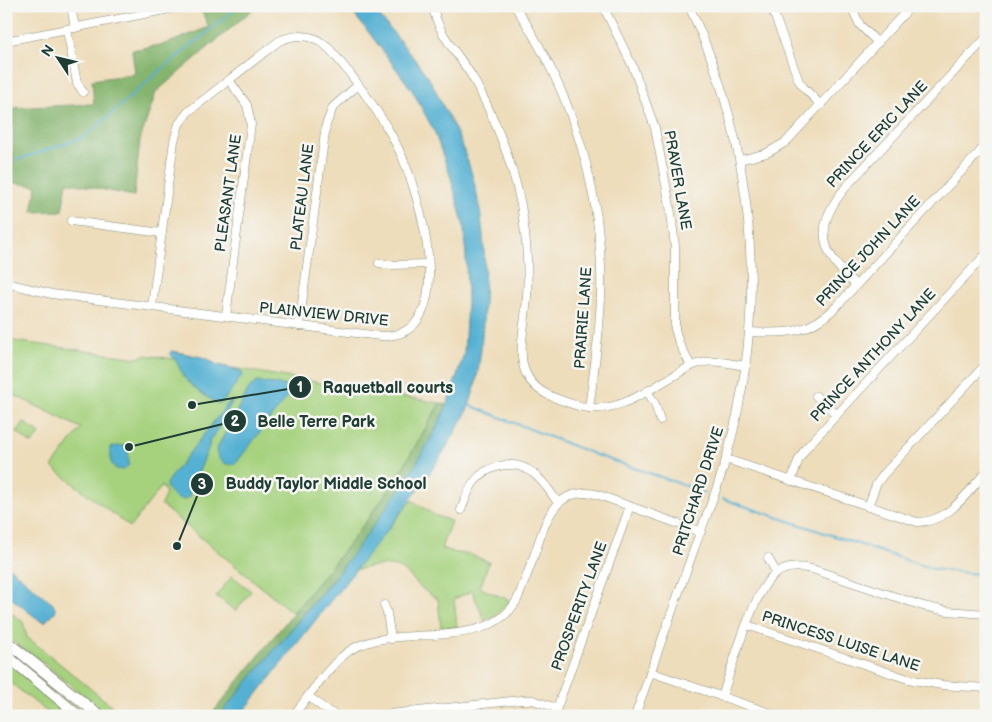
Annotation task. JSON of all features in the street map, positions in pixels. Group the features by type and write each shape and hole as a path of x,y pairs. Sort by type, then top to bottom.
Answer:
{"main road":[{"path":"6,641 100,716"},
{"path":"6,655 79,716"}],"street":[{"path":"71,6 71,29 77,83 83,92"},
{"path":"6,41 71,29 147,10 185,6"},
{"path":"433,6 436,22 461,58 488,106 504,146 516,185 523,223 527,277 527,297 521,355 524,371 530,382 541,392 576,405 589,408 606,408 617,406 692,366 707,362 746,366"},
{"name":"PRAIRIE LANE","path":"515,6 541,47 559,84 577,130 592,185 598,229 601,290 599,330 589,408"},
{"name":"PRAVER LANE","path":"603,6 633,67 655,128 669,196 675,246 675,329 679,343 692,366"},
{"name":"PRITCHARD DRIVE","path":"635,716 726,459 746,366 750,332 751,272 749,225 740,160 719,80 688,6"},
{"path":"771,6 799,81 821,105"},
{"path":"851,6 860,25 878,43"},
{"path":"740,160 778,148 821,105 912,6"},
{"name":"PLAINVIEW DRIVE","path":"6,283 52,294 380,336 393,336 414,326 424,312 428,292 428,264 422,216 406,165 380,115 325,45 315,39 303,36 276,43 188,112 178,126 174,141 152,306"},
{"name":"PRINCE ERIC LANE","path":"856,285 836,264 828,249 825,225 830,207 835,199 986,38"},
{"name":"PLEASANT LANE","path":"226,316 251,124 247,105 228,80"},
{"name":"PLATEAU LANE","path":"299,326 326,124 333,107 358,85"},
{"name":"PRINCE JOHN LANE","path":"750,332 784,333 808,327 828,315 986,146"},
{"path":"71,221 162,233"},
{"name":"PRINCE ANTHONY LANE","path":"791,481 803,452 986,254"},
{"path":"380,263 391,266 428,264"},
{"path":"868,506 882,475 986,364"},
{"path":"647,391 655,404 660,420"},
{"path":"816,396 837,415"},
{"path":"726,459 913,521 934,520 950,511 986,472"},
{"path":"461,510 470,488 479,476 491,469 505,465 518,466 530,471 542,481 558,503"},
{"path":"293,716 337,662 348,652 370,642 485,628 500,620 517,600 546,520 558,503 571,496 586,493 596,494 701,532"},
{"name":"PROSPERITY LANE","path":"555,712 630,506"},
{"path":"768,558 776,572"},
{"path":"722,697 760,590 776,572 792,567 806,568 930,608 986,614"},
{"path":"384,605 388,613 391,639"},
{"name":"PRINCESS LUISE LANE","path":"747,625 908,679 942,685 986,688"},
{"path":"650,672 774,715"},
{"path":"308,696 329,712 338,716"},
{"path":"371,716 525,700 537,701 555,712"}],"green space":[{"path":"199,6 264,6 252,10 156,92 140,140 134,196 67,182 62,211 32,212 37,186 8,182 13,163 13,108 94,104 92,80 135,74 132,50 166,44 209,27"},
{"path":"6,340 138,358 144,355 175,359 170,353 173,351 206,358 215,364 227,367 440,403 394,483 353,539 293,613 161,505 166,493 162,486 130,527 52,467 81,428 6,391"},
{"path":"440,403 447,405 433,435 398,492 360,545 219,716 210,716 353,539 394,483"},
{"path":"24,422 40,434 33,443 30,443 17,432"},
{"path":"412,500 434,515 451,521 441,548 456,553 469,554 489,562 480,588 509,600 494,616 485,621 472,591 454,599 457,627 441,628 438,599 423,590 405,572 392,566 355,570"},
{"path":"232,576 251,591 236,611 216,596"},
{"path":"6,609 23,622 27,637 124,716 108,716 41,661 6,637"},
{"path":"6,661 74,716 52,716 6,679"}],"water":[{"path":"347,6 371,6 407,50 432,84 456,130 465,154 478,202 484,251 485,277 482,342 476,381 465,414 442,454 411,500 240,716 219,716 344,566 407,479 435,431 447,405 464,354 467,303 464,227 451,178 434,131 412,90"},
{"path":"171,351 206,358 215,364 241,371 243,374 222,403 216,403 203,395 185,378 177,362 170,354"},
{"path":"257,382 283,385 289,389 289,395 236,463 226,464 220,460 216,450 249,388"},
{"path":"233,400 216,433 210,439 209,447 188,498 182,500 176,498 167,489 166,484 230,401"},
{"path":"128,445 129,465 124,470 116,469 111,463 110,447"},
{"path":"6,567 10,568 53,604 56,611 45,622 39,620 6,594"}],"waterway":[{"path":"17,160 81,138 93,130 157,73 239,6"},
{"path":"469,405 596,455 704,492"},
{"path":"723,499 933,569 986,575"}],"place":[{"name":"Raquetball courts","path":"192,405"},
{"name":"Belle Terre Park","path":"129,447"},
{"name":"Buddy Taylor Middle School","path":"177,546"}]}
